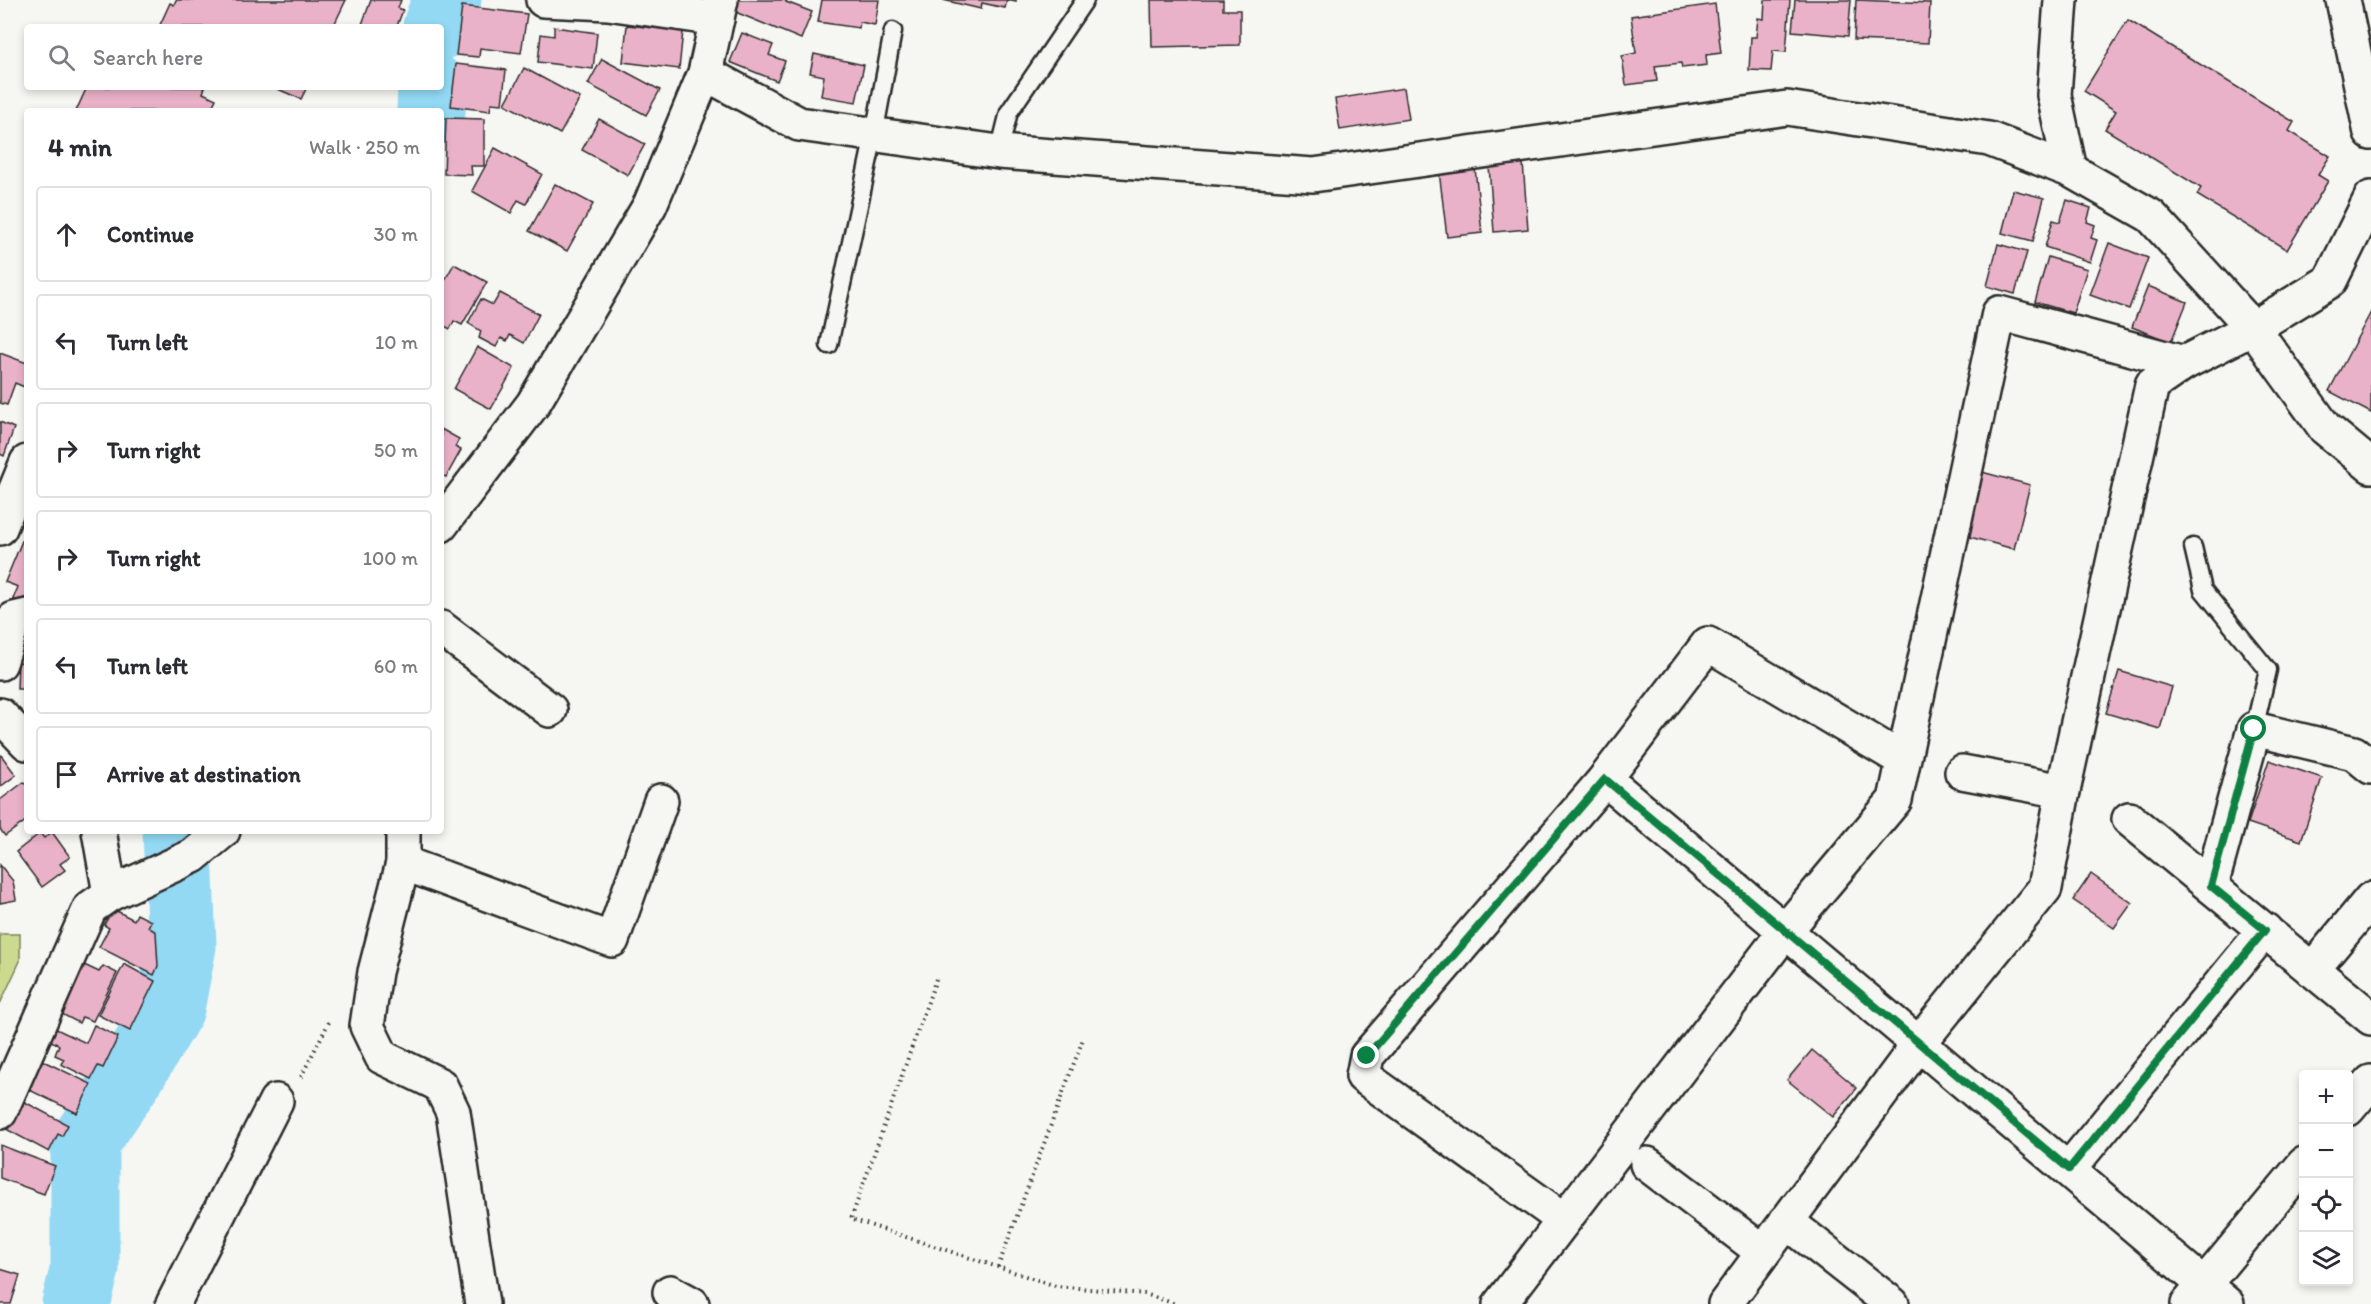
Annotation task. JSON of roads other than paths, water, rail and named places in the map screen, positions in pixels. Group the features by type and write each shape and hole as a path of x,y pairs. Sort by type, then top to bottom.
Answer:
{"street":[{"path":"444,521 533,404 644,215 705,73 719,9 543,0"},
{"path":"2061,0 2054,95 2070,170"},
{"path":"2343,0 2371,133"},
{"path":"705,73 799,124 999,152 1313,175 1787,108 1989,139 2070,170 2151,216 2253,328 2325,429 2371,466"},
{"path":"1725,1304 1920,1042 2045,888 2063,791 2152,385 2184,363 2253,328 2330,281 2371,198"},
{"path":"1500,1304 1564,1220 1633,1153 1786,930 1895,800 1999,313 2184,363"},
{"path":"0,528 24,469"},
{"path":"0,663 14,619 24,617"},
{"path":"444,630 550,710"},
{"path":"1564,1220 1363,1076 1367,1056 1605,779 1708,644 1903,760"},
{"path":"0,715 24,740"},
{"path":"2211,886 2254,729 2354,753 2371,767"},
{"path":"1962,772 2063,791"},
{"path":"1605,779 2069,1169 2206,1297 2299,1171"},
{"path":"482,1304 453,1112 440,1085 382,1057 367,1026 375,972 403,847 612,940 661,801"},
{"path":"2129,819 2371,1018"},
{"path":"100,834 110,894"},
{"path":"0,1112 90,908 110,894 193,856 219,834"},
{"path":"2312,970 2371,899"},
{"path":"2069,1169 2265,930"},
{"path":"2353,1104 2371,1082"},
{"path":"173,1304 276,1101"},
{"path":"1633,1153 1763,1252"},
{"path":"1786,1221 1892,1304"}],"lane":[{"path":"999,152 1009,112 1085,0"},
{"path":"829,345 874,135 893,31"},
{"path":"2193,547 2204,590 2268,670 2254,729"}],"waterway":[{"path":"438,24 447,0"},
{"path":"431,108 432,90"},
{"path":"76,1304 85,1268 85,1142 129,1077 170,1008 182,946 177,834"}]}
